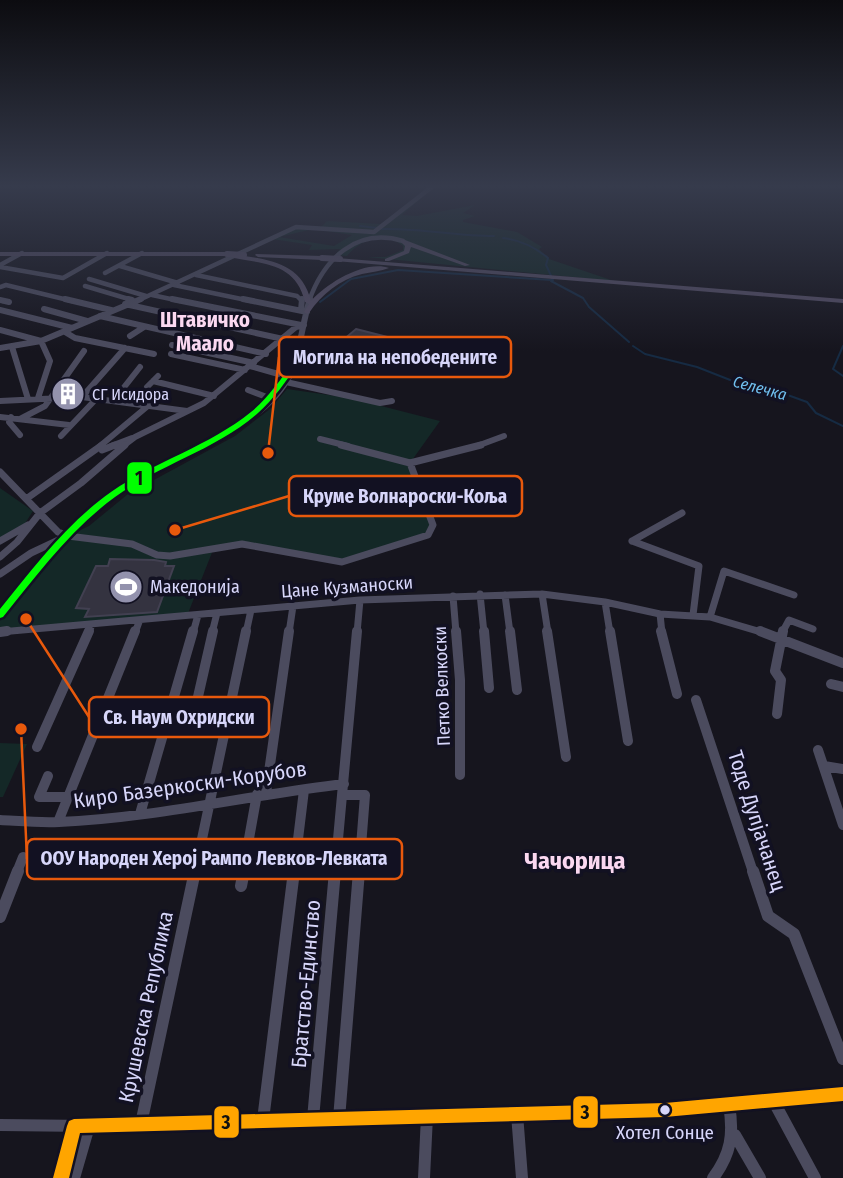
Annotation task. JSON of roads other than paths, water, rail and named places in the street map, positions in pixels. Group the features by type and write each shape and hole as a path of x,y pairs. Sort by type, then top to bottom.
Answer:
{"main road":[{"path":"339,259 374,260 397,257 409,248 403,241"},
{"path":"403,241 457,262 538,275"},
{"path":"0,254 142,253 339,259 843,301"},
{"path":"232,256 271,263 295,274 307,290 308,302"},
{"path":"304,311 332,284 348,276 380,269 424,268 538,275"}],"street":[{"path":"0,348 41,341 65,332 196,275 265,241"},
{"path":"304,311 316,277 342,249 362,241"},
{"path":"0,266 22,253"},
{"path":"0,266 63,278 107,253"},
{"path":"106,273 142,253"},
{"path":"120,266 176,284 304,311"},
{"path":"0,615 94,509 119,490 225,436 272,399 287,380 295,364 304,326 302,299 196,275"},
{"path":"89,279 148,296 304,326"},
{"path":"0,287 6,285 55,295 111,310"},
{"path":"85,286 133,301"},
{"path":"55,295 67,288"},
{"path":"0,300 9,302"},
{"path":"125,304 285,337 301,336"},
{"path":"44,309 87,321"},
{"path":"0,310 72,328"},
{"path":"100,316 266,354"},
{"path":"90,455 135,437 214,396 296,327 304,326"},
{"path":"130,336 144,327"},
{"path":"0,330 41,341"},
{"path":"65,332 75,338 154,354"},
{"path":"38,398 50,361 41,341"},
{"path":"172,345 250,366 287,380 380,403 393,401"},
{"path":"12,347 20,367 20,382 28,399"},
{"path":"82,397 125,348"},
{"path":"20,419 45,406 84,351"},
{"path":"171,354 250,366"},
{"path":"114,400 140,367"},
{"path":"147,387 156,378 214,396"},
{"path":"248,390 272,399"},
{"path":"0,401 82,397 187,411"},
{"path":"61,436 97,398"},
{"path":"26,499 90,455 149,405"},
{"path":"0,417 69,425"},
{"path":"11,418 9,422 12,428 20,435"},
{"path":"320,439 410,463 470,449 504,436"},
{"path":"0,556 17,542 40,513 81,483 135,437"},
{"path":"0,472 58,532 68,536 132,544 157,555 170,556 242,544 342,562 418,539 431,531 433,525 410,463"},
{"path":"682,513 632,541 699,566 693,615"},
{"path":"0,541 30,525"},
{"path":"0,574 31,553 68,536"},
{"path":"710,617 724,571 794,595"},
{"path":"480,594 489,688"},
{"path":"505,594 517,690"},
{"path":"542,594 566,757"},
{"name":"Цане Кузманоски","path":"0,632 139,622 360,600 542,594 605,601 660,614 710,617 780,638 843,663"},
{"name":"Петко Велкоски","path":"453,596 460,680 460,775"},
{"name":"Братство-Единство","path":"313,1119 360,600"},
{"path":"605,601 628,741"},
{"path":"241,886 261,794 293,606"},
{"name":"Крушевска Република","path":"141,1124 251,610"},
{"path":"197,701 217,613"},
{"path":"660,614 662,639 677,694"},
{"path":"140,814 198,615"},
{"path":"777,714 781,680 775,671 780,638 789,620 813,629"},
{"path":"58,822 139,622"},
{"path":"37,747 92,625"},
{"path":"831,684 843,687"},
{"name":"Тоде Дупјачанец","path":"696,700 768,916 794,934 843,1059"},
{"path":"818,750 843,825"},
{"path":"824,766 843,769"},
{"path":"48,776 40,797 68,797"},
{"path":"263,1120 304,790"},
{"path":"339,1119 365,795 343,790"},
{"name":"Киро Базеркоски-Корубов","path":"0,820 58,822 140,814 261,794 343,790"},
{"path":"0,916 23,857"},
{"path":"0,1125 89,1126 665,1110 843,1094"},
{"path":"774,1102 816,1178"},
{"path":"729,1105 735,1135 760,1178"},
{"path":"517,1114 522,1178"},
{"path":"424,1178 427,1116"},
{"path":"61,1178 74,1126"},
{"path":"74,1178 89,1126"},
{"path":"713,1178 726,1162 735,1135"}],"waterway":[{"name":"Селечка","path":"517,241 548,258 546,265 553,280 551,281 583,298 589,307 629,342"},
{"path":"320,302 351,279 398,270 552,280"},
{"name":"Селечка","path":"633,346 645,354 697,367 748,387 771,389 807,402 816,413 843,426"},
{"path":"843,346 833,369 843,376"}],"place":[{"name":"СГ Исидора","path":"68,394"},
{"name":"Могила на непобедените","path":"268,453"},
{"name":"Круме Волнароски-Коља","path":"175,530"},
{"name":"Македонија","path":"126,587"},
{"name":"Св. Наум Охридски","path":"26,619"},
{"name":"ООУ Народен Херој Рампо Левков-Левката","path":"21,729"},
{"name":"Хотел Сонце","path":"665,1110"}],"district":[{"name":"Штавичко Маало","path":"205,332"},
{"name":"Чачорица","path":"575,861"}]}
